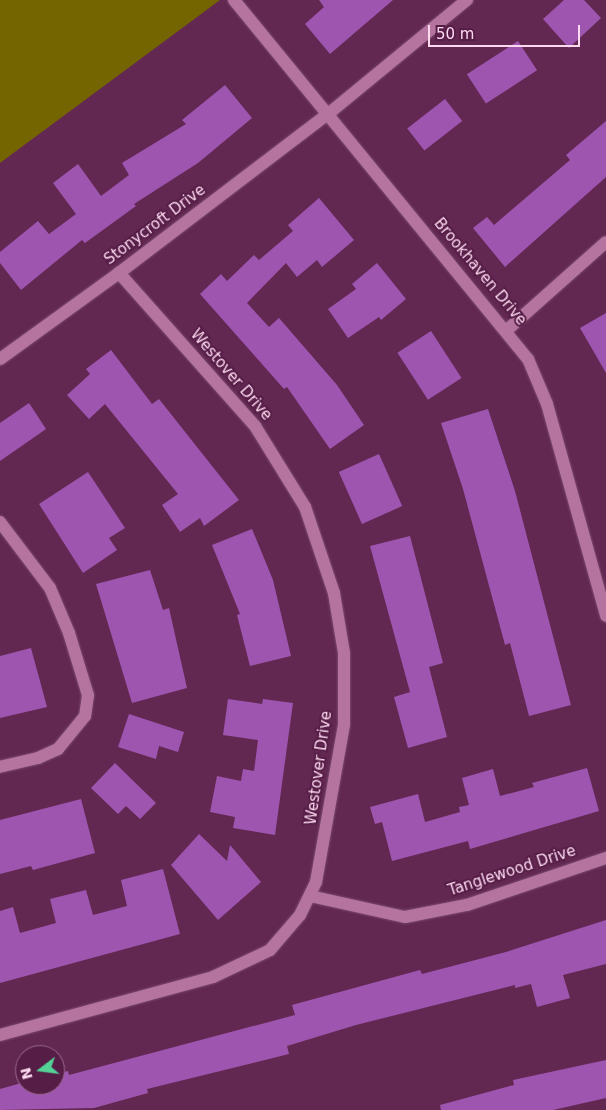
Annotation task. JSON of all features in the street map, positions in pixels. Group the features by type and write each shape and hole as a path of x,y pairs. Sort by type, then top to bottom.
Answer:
{"street":[{"name":"Brookhaven Drive","path":"234,0 507,330 528,359 547,404 606,616"},
{"name":"Stonycroft Drive","path":"0,358 119,273 328,114 467,0"},
{"path":"507,330 606,242"},
{"name":"Westover Drive","path":"0,1035 234,970 270,950 300,915 310,896 328,822 344,725 344,653 326,563 305,507 255,426 119,273"},
{"path":"0,522 50,588 69,633 88,695 85,716 58,749 38,758 0,768"},
{"name":"Tanglewood Drive","path":"310,896 406,917 467,905 606,858"}],"shaded area":[{"path":"0,0 220,0 0,163"}],"building":[{"path":"319,0 393,0 330,54 305,24 324,7"},
{"path":"564,0 584,0 601,18 569,48 543,19"},
{"path":"518,41 537,70 486,104 467,74"},
{"path":"225,85 252,118 198,163 134,204 136,206 85,243 82,240 21,290 0,263 0,252 38,221 49,234 76,214 53,183 78,164 101,196 129,175 122,163 186,124 182,120"},
{"path":"445,99 462,121 424,151 407,129"},
{"path":"606,121 606,177 505,267 473,228 487,217 494,225 570,160 566,155"},
{"path":"319,198 354,240 322,267 317,260 297,277 286,263 247,303 269,327 279,318 337,385 364,425 330,449 287,387 284,389 200,294 221,274 227,281 254,255 259,260 293,231 288,225"},
{"path":"377,263 406,299 381,320 379,317 348,338 328,309 356,289 352,284"},
{"path":"606,313 606,373 580,328"},
{"path":"431,331 461,378 428,400 397,353"},
{"path":"111,350 152,404 159,399 239,500 204,526 200,518 180,532 162,505 178,494 105,404 89,419 67,395 90,374 86,369"},
{"path":"29,403 46,429 0,461 0,423"},
{"path":"488,409 515,491 571,705 529,716 510,643 505,645 463,489 441,423"},
{"path":"379,454 402,506 362,524 339,472"},
{"path":"88,472 125,528 109,538 117,550 83,573 39,504"},
{"path":"252,529 273,580 291,656 250,666 237,615 240,614 212,545"},
{"path":"410,536 443,663 429,667 447,737 408,748 394,697 410,692 370,546"},
{"path":"150,570 163,610 169,608 187,688 132,703 96,584"},
{"path":"31,648 47,707 0,718 0,656"},
{"path":"228,699 262,704 263,699 293,703 275,835 233,828 235,817 210,812 217,776 241,781 243,769 254,771 258,740 223,735"},
{"path":"129,714 184,732 178,752 159,746 156,759 118,747"},
{"path":"115,763 156,803 140,819 126,806 118,814 91,788"},
{"path":"587,768 599,811 470,849 468,841 392,861 382,822 375,824 370,807 418,794 425,822 460,812 459,807 469,805 462,778 493,769 500,796 534,787 532,783"},
{"path":"81,799 95,853 33,870 31,866 0,874 0,820"},
{"path":"199,834 227,861 230,845 261,882 218,920 171,865"},
{"path":"163,869 180,934 0,983 0,911 13,907 20,933 56,923 50,899 86,890 93,915 127,906 121,880"},
{"path":"606,920 606,964 563,975 570,998 537,1007 531,984 515,988 515,985 356,1025 287,1046 289,1054 147,1089 148,1093 94,1108 0,1110 0,1089 15,1085 15,1095 65,1095 65,1072 68,1071 69,1075 295,1015 292,1005 420,970 422,974 506,952"},
{"path":"606,1060 606,1098 553,1110 441,1110 440,1105 514,1085 513,1080"}]}
